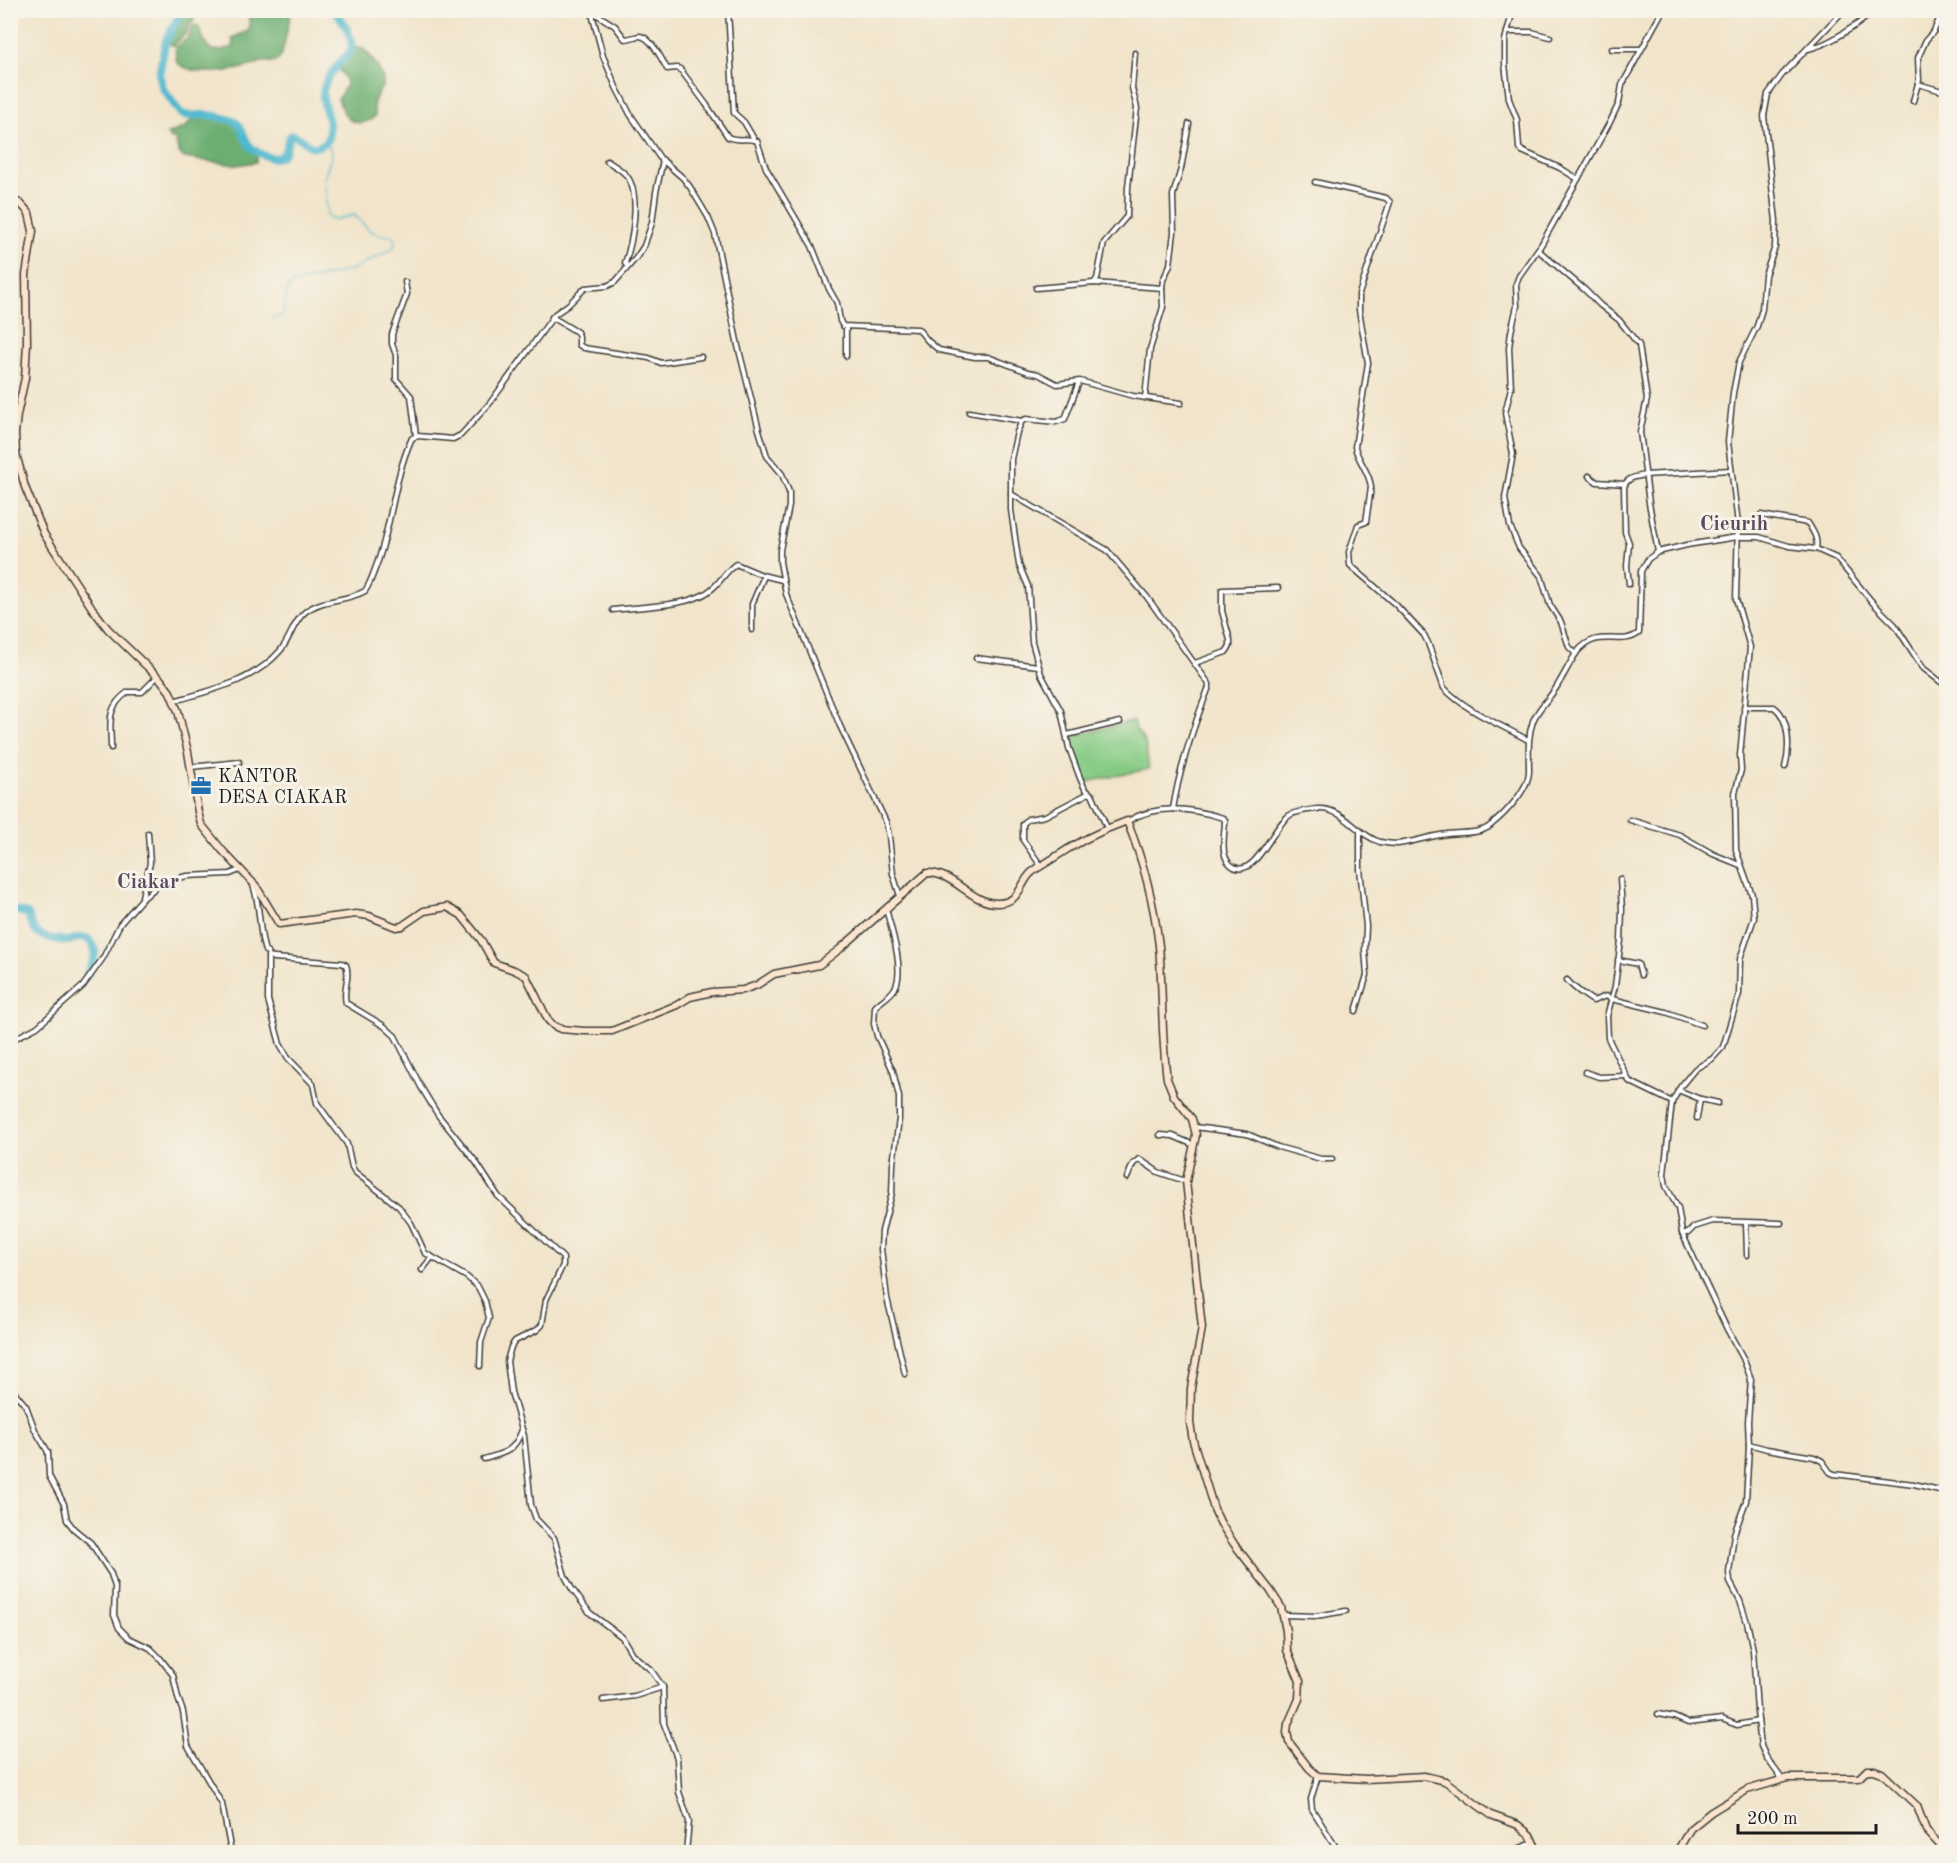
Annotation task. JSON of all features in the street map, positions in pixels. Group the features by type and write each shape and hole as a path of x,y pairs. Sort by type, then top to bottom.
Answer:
{"street":[{"path":"728,10 734,113 744,122 758,143 766,168 812,246 828,287 837,303 840,321 846,327 846,356"},
{"path":"1514,10 1504,40 1509,99 1516,120 1519,148 1578,179"},
{"path":"1576,654 1569,647 1560,622 1550,605 1541,576 1519,548 1509,526 1505,498 1513,454 1505,413 1510,388 1509,348 1517,306 1516,284 1518,276 1538,250 1610,122 1619,103 1622,85 1663,10"},
{"path":"1782,1780 1761,1746 1753,1650 1748,1622 1730,1582 1729,1572 1734,1534 1746,1501 1751,1379 1682,1233 1678,1208 1666,1186 1664,1174 1672,1102 1678,1090 1695,1069 1712,1059 1723,1047 1739,994 1740,959 1754,918 1752,895 1736,850 1736,793 1741,770 1740,755 1750,646 1736,598 1738,524 1728,442 1739,362 1757,326 1762,309 1765,275 1775,247 1776,221 1764,116 1768,94 1782,75 1844,10"},
{"path":"1807,49 1826,44 1858,24 1866,13 1876,10"},
{"path":"592,11 615,26 626,40 640,36 647,40 660,53 668,69 679,68 728,138 754,139"},
{"path":"592,11 601,50 630,114 663,160 690,187 712,226 759,430 767,456 782,474 788,487 789,507 780,550 782,580 835,715 888,829 893,874 900,896"},
{"path":"1913,101 1918,84 1918,58 1943,11"},
{"path":"1507,32 1532,32 1550,37"},
{"path":"1612,49 1641,49"},
{"path":"1094,283 1097,279 1104,243 1127,216 1137,108 1132,88 1135,53"},
{"path":"1918,84 1942,91"},
{"path":"1145,398 1149,352 1163,304 1162,288 1170,265 1174,232 1173,195 1181,169 1189,124"},
{"path":"174,701 232,683 256,672 282,649 304,612 321,603 365,591 383,546 410,441 416,436 447,439 461,435 490,403 545,330 552,317 570,304 582,290 613,283 628,267 644,246 650,231 663,160"},
{"path":"607,161 627,176 633,193 635,206 633,230 625,263 628,267"},
{"path":"1316,182 1386,198 1390,202 1358,299 1368,363 1355,447 1371,484 1366,522 1358,525 1349,552 1350,565 1396,605 1424,635 1448,693 1528,740"},
{"path":"10,198 21,204 29,213 33,231 26,275 26,378 15,433 16,454 25,487 44,534 92,608 120,641 158,677 170,692 178,711 201,824 252,882 279,924 356,914 369,916 396,927 402,926 424,911 447,907 461,915 494,963 526,976 551,1024 561,1029 612,1031 677,1005 690,997 712,992 743,990 757,985 774,974 819,965 914,886 924,874 941,875 984,901 1002,903 1017,896 1031,873 1068,848 1140,814 1161,809 1223,818 1225,820 1223,851 1234,867 1243,868 1255,862 1276,829 1290,814 1319,809 1341,815 1360,832 1382,843 1397,844 1448,833 1478,832 1490,826 1527,785 1528,740 1533,721 1576,654 1592,639 1631,637 1639,633 1641,570 1648,559 1658,552 1737,537 1759,537 1789,546 1816,549 1833,556 1892,622 1925,670 1947,686"},
{"path":"1538,250 1619,320 1637,343 1644,370 1647,399 1640,429 1658,552"},
{"path":"405,282 407,294 391,341 396,355 396,380 411,396 416,436"},
{"path":"1036,288 1094,283 1162,288"},
{"path":"552,317 577,332 579,345 584,348 649,358 661,363 701,357"},
{"path":"846,327 885,326 918,329 939,350 990,358 1038,374 1060,385 1080,381 1130,396 1181,403"},
{"path":"969,412 1022,421 1032,419 1056,422 1065,419 1080,381"},
{"path":"1022,421 1011,459 1012,524 1019,568 1028,586 1032,642 1038,666 1061,711 1080,778 1089,794 1095,799 1107,828"},
{"path":"1629,584 1627,556 1629,543 1624,532 1625,484 1631,478 1645,475 1731,470"},
{"path":"1589,476 1597,482 1625,484"},
{"path":"1011,493 1107,550 1147,597 1195,663 1209,687 1189,738 1173,809"},
{"path":"1761,514 1808,523 1815,532 1816,549"},
{"path":"613,610 696,598 709,592 736,564 764,576 782,580"},
{"path":"752,630 752,604 764,576"},
{"path":"1195,663 1226,652 1230,646 1222,610 1222,590 1278,588"},
{"path":"976,658 1038,666"},
{"path":"111,748 110,716 116,704 128,692 142,692 158,677"},
{"path":"1744,706 1774,707 1782,714 1788,751 1785,767"},
{"path":"1067,735 1120,722"},
{"path":"190,767 239,762"},
{"path":"1041,866 1023,840 1023,824 1028,819 1045,816 1089,794"},
{"path":"1630,820 1680,835 1713,854 1741,865"},
{"path":"1127,821 1138,848 1146,879 1159,946 1167,1079 1174,1096 1192,1119 1195,1127 1195,1145 1186,1181 1202,1328 1191,1388 1190,1423 1193,1441 1221,1524 1277,1600 1282,1615 1287,1650 1300,1681 1299,1699 1287,1724 1289,1742 1318,1776 1366,1779 1424,1776 1445,1781 1491,1815 1518,1825 1530,1835 1538,1852"},
{"path":"1356,1011 1367,975 1366,926 1360,869 1360,832"},
{"path":"141,900 150,863 148,833"},
{"path":"10,1041 37,1027 83,986 103,958 120,924 141,900 162,882 168,879 206,874 230,874 240,870"},
{"path":"1620,879 1622,909 1618,960 1607,1016 1608,1038 1632,1084 1672,1102"},
{"path":"252,882 259,909 261,940 269,956 346,965 348,972 344,997 346,1003 384,1026 394,1036 433,1108 480,1168 498,1196 563,1258 563,1265 546,1300 542,1325 537,1330 520,1337 511,1347 507,1361 508,1382 523,1429 532,1510 538,1522 554,1538 567,1580 587,1609 622,1637 632,1654 651,1670 663,1687 663,1719 677,1758 679,1792 689,1821 686,1852"},
{"path":"886,908 896,951 898,978 894,991 875,1007 874,1024 878,1039 897,1081 900,1106 892,1192 882,1231 881,1249 887,1298 905,1374"},
{"path":"268,952 268,1000 280,1044 285,1055 313,1084 317,1103 347,1144 355,1172 399,1207 411,1223 423,1250 467,1277 482,1293 489,1318 481,1342 480,1366"},
{"path":"1618,960 1638,964 1641,975"},
{"path":"1567,980 1574,989 1593,1001 1604,996 1666,1012 1702,1025"},
{"path":"1585,1072 1599,1077 1626,1076"},
{"path":"1678,1090 1718,1103"},
{"path":"1697,1118 1700,1099"},
{"path":"1195,1127 1247,1134 1278,1148 1321,1159 1332,1159"},
{"path":"1160,1135 1173,1136 1195,1145"},
{"path":"1127,1178 1133,1164 1139,1159 1158,1172 1186,1181"},
{"path":"1682,1233 1688,1233 1694,1227 1711,1221 1781,1223"},
{"path":"1746,1223 1747,1255"},
{"path":"422,1270 432,1257"},
{"path":"10,1387 26,1406 34,1430 48,1452 49,1476 64,1504 67,1520 91,1543 111,1574 115,1587 114,1615 119,1628 129,1638 150,1648 173,1675 183,1712 188,1746 222,1804 231,1852"},
{"path":"484,1460 511,1450 523,1429"},
{"path":"1749,1444 1814,1457 1822,1461 1832,1473 1914,1484 1939,1490"},
{"path":"1282,1615 1316,1616 1346,1611"},
{"path":"603,1700 635,1696 663,1687"},
{"path":"1658,1714 1676,1717 1688,1724 1722,1719 1737,1725 1758,1721"},
{"path":"1677,1852 1690,1829 1711,1812 1747,1790 1802,1777 1859,1778 1865,1770 1878,1771 1917,1806 1926,1830 1946,1852"},
{"path":"1318,1776 1311,1799 1312,1809 1339,1852"},
{"path":"1516,1852 1534,1843"}],"green space":[{"path":"186,10 199,11 186,33 174,46 170,44 166,36 174,19"},
{"path":"248,11 292,11 283,51 277,61 214,72 194,71 177,63 175,50 187,39 194,25 198,26 206,45 212,50 234,47 232,38 250,30"},
{"path":"360,47 375,63 383,84 373,104 375,116 365,122 353,122 346,115 338,99 346,85 345,78 340,71 341,65 351,57 355,48"},
{"path":"204,113 220,115 235,123 246,145 257,154 256,162 236,165 182,156 176,140 167,134 186,127 192,119"},
{"path":"1134,721 1136,730 1145,742 1149,769 1086,782 1069,737"}],"waterway":[{"path":"182,10 166,40 159,74 163,89 181,114 211,115 235,122 241,127 252,148 265,156 274,158 284,153 291,135 315,147 327,141 329,125 323,92 328,78 351,51 352,46 347,29 334,10"},
{"path":"272,319 283,315 287,291 291,284 351,270 392,249 395,244 394,236 371,231 354,215 335,220 327,216 324,179 332,154 327,141"},
{"path":"10,909 28,914 34,929 42,936 68,941 87,938 95,951 87,974"}],"place":[{"name":"KANTOR DESA CIAKAR","path":"201,786"}],"district":[{"name":"Cieurih","path":"1734,523"},
{"name":"Ciakar","path":"148,881"}]}
